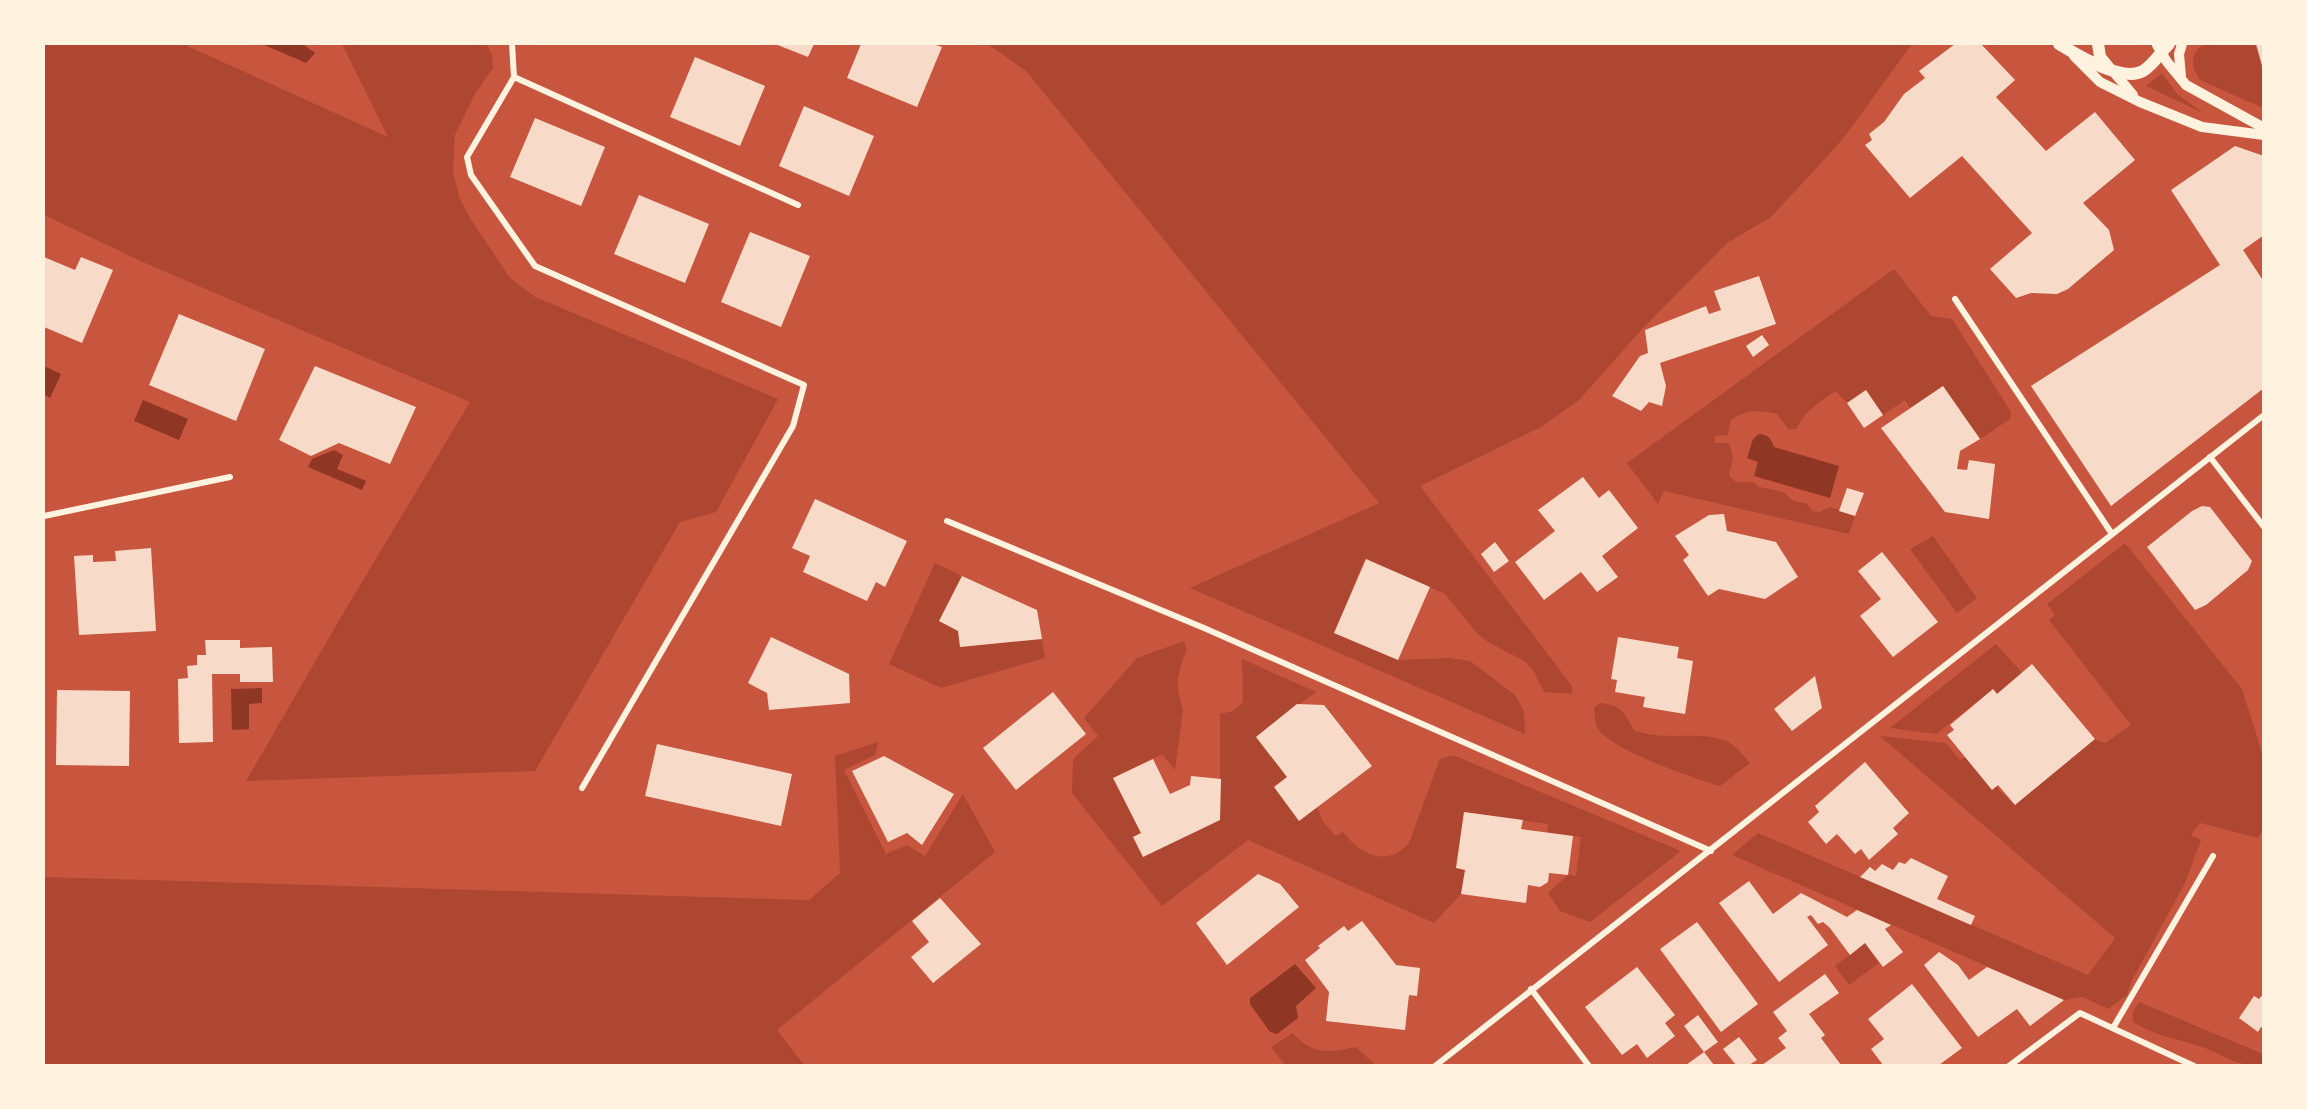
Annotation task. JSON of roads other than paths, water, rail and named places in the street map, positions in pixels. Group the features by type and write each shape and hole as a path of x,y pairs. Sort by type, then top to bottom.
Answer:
{"main road":[{"path":"2060,44 2084,59 2119,73 2134,74 2142,72 2159,49"},
{"path":"2098,44 2100,57 2111,69"}],"street":[{"path":"512,44 514,77 467,157 471,175 535,266 804,385 793,426 582,788"},
{"path":"2060,44 2100,82 2140,102 2202,127 2264,135"},
{"path":"2182,44 2179,54 2182,80"},
{"path":"2159,49 2182,80 2201,95 2264,128"},
{"path":"2111,69 2140,102"},
{"path":"514,77 798,205"},
{"path":"1955,299 2112,534"},
{"path":"1435,1065 1711,851 2264,415"},
{"path":"2210,457 2264,527"},
{"path":"44,516 230,477"},
{"path":"947,521 1204,628 1711,851"},
{"path":"2113,1028 2213,856"},
{"path":"1531,989 1589,1065"},
{"path":"2009,1065 2080,1013 2194,1065"}]}
